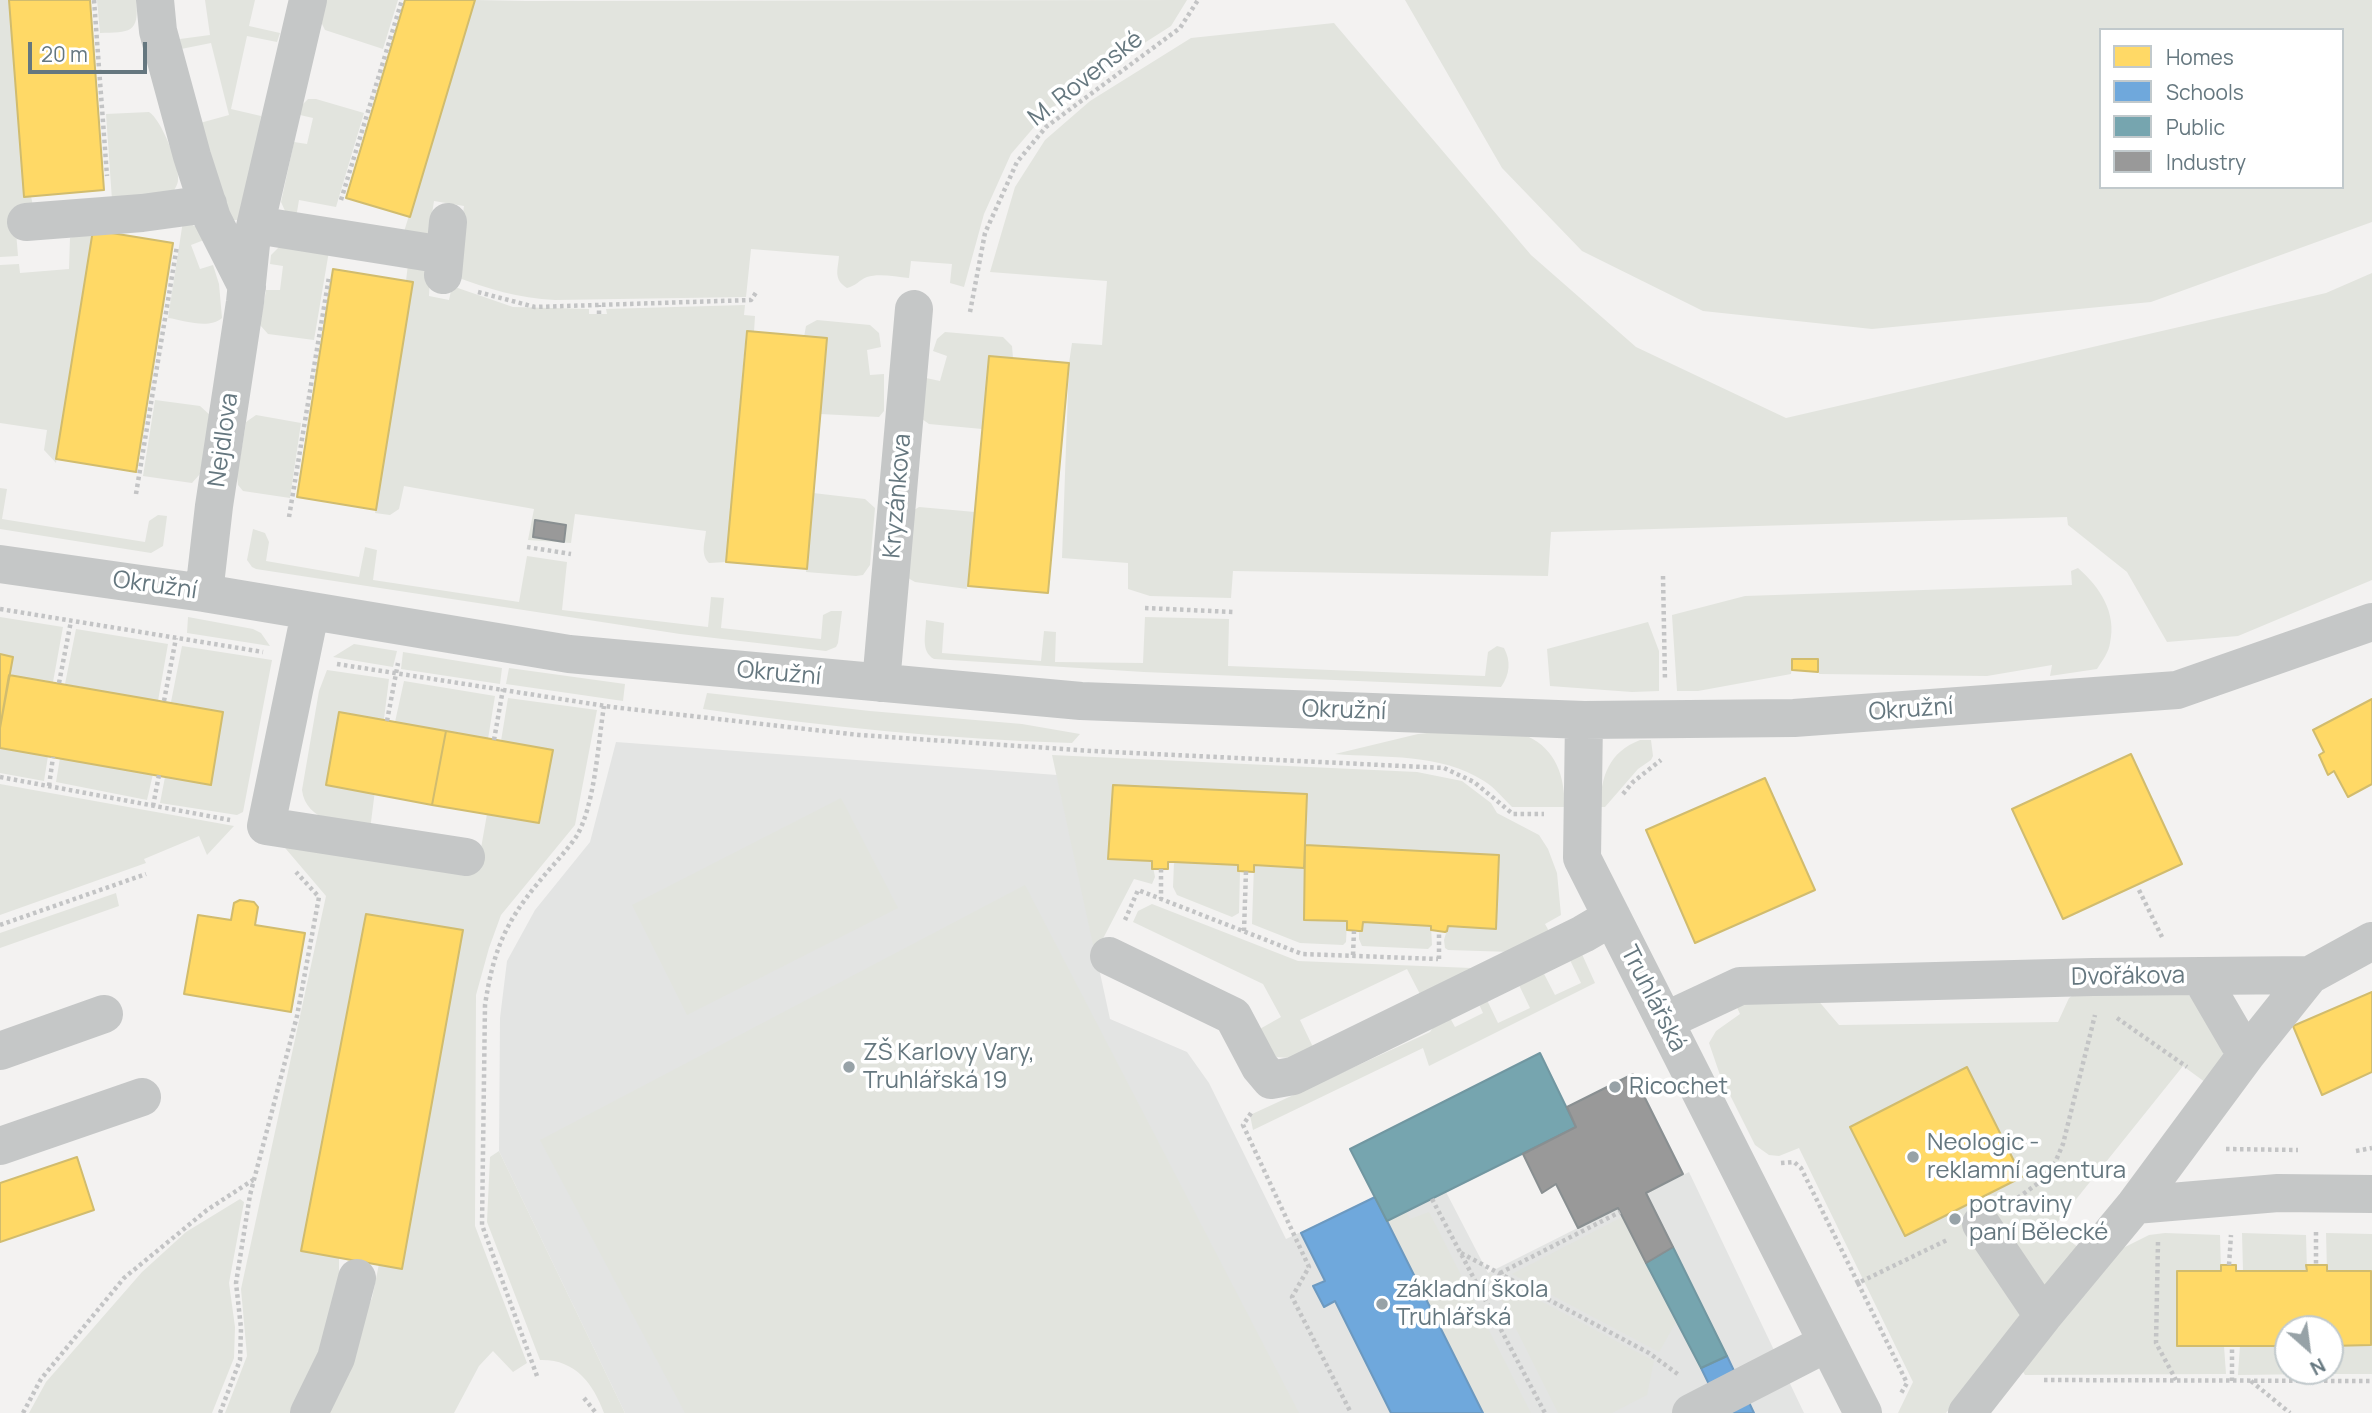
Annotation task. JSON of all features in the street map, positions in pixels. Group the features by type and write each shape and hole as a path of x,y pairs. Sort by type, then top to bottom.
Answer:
{"street":[{"path":"155,0 158,32 195,206 247,287"},
{"name":"Nejdlova","path":"204,593 251,244 308,0"},
{"path":"26,222 195,206"},
{"path":"256,225 445,250"},
{"name":"Kryzánkova","path":"881,683 914,309"},
{"name":"Okružní","path":"0,564 204,593 310,613 569,654 1081,701 1584,720 1794,718 2177,690 2372,622"},
{"path":"310,613 267,827 466,857"},
{"name":"Truhlářská","path":"1584,720 1582,858 1827,1343 1879,1408"},
{"path":"1109,956 1233,1016 1260,1067 1271,1080 1293,1076 1583,934 1612,917"},
{"path":"1967,1413 2135,1205 2219,1090 2310,975 2372,941"},
{"name":"Dvořákova","path":"1665,1021 1741,986 2101,990 2191,976 2310,975"},
{"path":"2191,976 2246,1055"},
{"path":"0,1051 104,1014"},
{"path":"0,1146 142,1097"},
{"path":"2135,1205 2278,1193 2372,1194"},
{"path":"1981,1224 2043,1316"},
{"path":"309,1413 336,1358 357,1278"},
{"path":"1702,1407 1827,1343"}],"path":[{"path":"94,0 110,215"},
{"name":"M. Rovenské","path":"970,312 985,233 1017,162 1046,127 1180,28 1198,0"},
{"path":"136,494 195,206"},
{"path":"445,250 480,293 535,307 751,300 757,291"},
{"path":"599,305 599,314"},
{"path":"527,547 571,554"},
{"path":"1619,797 1663,758 1663,576"},
{"path":"1145,608 1233,612"},
{"path":"0,609 604,706 872,736 1092,751 1444,768 1474,782 1513,814 1548,814"},
{"path":"59,683 71,621"},
{"path":"164,701 176,638"},
{"path":"387,721 400,652"},
{"path":"494,740 505,679"},
{"path":"537,1376 482,1225 485,1005 489,979 504,930 517,909 575,837 586,816 604,706"},
{"path":"49,786 53,757"},
{"path":"153,806 159,775"},
{"path":"0,777 267,827 273,846 319,897 297,1016 254,1179 236,1283 241,1328 240,1360 220,1413"},
{"path":"1161,869 1161,899"},
{"path":"1244,931 1247,871"},
{"path":"0,925 146,874"},
{"path":"1109,956 1138,890 1302,954 1451,959"},
{"path":"2139,890 2191,976"},
{"path":"1353,930 1353,956"},
{"path":"1439,931 1439,959"},
{"path":"1858,1283 1981,1224 2037,1184 2054,1165 2063,1144 2101,990 2219,1090"},
{"path":"1271,1080 1243,1125 1309,1267 1292,1297 1351,1413"},
{"path":"2175,1148 2307,1150"},
{"path":"2347,1151 2360,1152 2372,1148"},
{"path":"1770,1164 1794,1162 1801,1168 1907,1384 1879,1408"},
{"path":"23,1413 41,1379 124,1279 206,1210 254,1179"},
{"path":"1432,1199 1545,1413"},
{"path":"1499,1273 1620,1212"},
{"path":"2229,1265 2232,1228"},
{"path":"2316,1265 2316,1228 2327,1228"},
{"path":"2158,1240 2156,1343 2176,1380"},
{"path":"1461,1253 1650,1353 1702,1407"},
{"path":"2232,1346 2232,1381"},
{"path":"1994,1380 2274,1381"},
{"path":"2251,1381 2290,1413"},
{"path":"2344,1381 2372,1381"},
{"path":"584,1398 596,1413"}],"shaded area":[{"path":"0,0 9,0 24,196 31,196 33,206 14,207 18,256 0,257"},
{"path":"97,0 136,0 134,25 125,31 100,33"},
{"path":"205,0 255,0 249,26 280,33 277,42 247,36 231,109 261,116 252,200 241,220 229,220 200,123 229,115 211,43 181,49 180,39 210,35"},
{"path":"325,0 398,0 383,49 325,30 321,22"},
{"path":"475,0 1187,0 1171,26 1102,70 1047,112 1011,154 984,214 964,287 950,283 952,264 911,261 909,278 872,276 847,288 838,278 839,256 751,249 746,297 555,300 503,292 454,276 464,206 434,201 429,233 403,235"},
{"path":"1405,0 2372,0 2372,222 2151,302 1872,329 1703,311 1582,251 1502,168"},
{"path":"1334,23 1531,255 1636,347 1786,418 2326,293 2372,273 2372,580 2238,636 2167,642 2127,572 2068,525 2067,517 1551,532 1548,576 1233,571 1231,598 1150,596 1128,589 1128,563 1062,558 1072,343 1102,345 1107,281 990,272 1015,187 1045,140 1090,101 1191,38"},
{"path":"308,99 364,113 336,207 299,200 296,218 286,213 281,202 294,142 307,144 313,118 300,115 302,105"},
{"path":"149,112 169,143 178,173 177,184 174,191 112,200 106,114"},
{"path":"183,221 197,227 204,240 191,245 200,269 213,265 219,284 222,318 216,322 203,324 168,318"},
{"path":"94,228 56,463 44,450 47,430 0,423 0,265 19,264 20,273 69,269 70,238"},
{"path":"281,245 329,251 314,340 268,334 260,325 266,290 280,290 283,266 270,264 271,255"},
{"path":"408,264 422,266 430,277 429,296 449,300 452,286 513,307 589,309 589,314 607,314 606,309 745,305 744,315 755,316 754,332 746,332 726,562 709,563 706,559 706,531 575,514 571,543 528,540 534,509 404,486 399,509 390,515 375,513 413,282 406,281"},
{"path":"817,320 870,325 879,333 881,347 867,350 870,375 884,374 884,411 879,417 820,414 804,337 806,326"},
{"path":"945,332 1003,337 1012,346 1013,358 989,356 982,429 929,424 922,419 926,378 940,381 947,356 933,351 937,339"},
{"path":"155,400 200,406 210,415 200,474 192,483 143,476"},
{"path":"256,415 301,423 290,498 243,491 238,485 237,476 246,422"},
{"path":"0,488 7,489 2,519 145,542 149,521 158,515 167,516 163,546 151,553 0,529"},
{"path":"813,493 865,499 875,508 870,565 863,575 806,572"},
{"path":"919,507 975,512 967,589 915,582 908,578 914,510"},
{"path":"253,529 265,533 269,542 266,561 359,577 365,547 377,550 373,580 519,602 527,556 567,562 562,610 708,627 711,597 724,598 721,628 821,639 823,615 831,611 842,611 838,643 836,647 826,651 680,634 256,569 247,560"},
{"path":"2078,568 2100,592 2111,621 2109,646 2097,669 2050,676 2052,665 1987,676 1819,674 1818,660 1793,659 1791,674 1698,691 1677,691 1672,615 1745,596 2072,585 2071,571"},
{"path":"0,617 63,627 53,682 9,675 13,657 0,654"},
{"path":"188,617 253,629 261,633 270,646 187,633"},
{"path":"1145,617 1229,619 1228,666 1485,676 1488,652 1497,646 1504,648 1508,668 1501,687 1144,672 934,659 925,647 926,620 944,623 942,653 1041,661 1044,631 1056,632 1055,662 1143,663"},
{"path":"1648,622 1659,651 1659,691 1632,692 1550,686 1547,649"},
{"path":"76,629 168,644 158,701 65,684"},
{"path":"354,644 397,651 393,667 333,657"},
{"path":"182,646 272,660 243,812 237,815 160,803 165,777 211,784 223,712 171,702"},
{"path":"403,652 502,668 500,684 401,669"},
{"path":"509,668 625,684 623,701 506,684"},
{"path":"327,670 389,679 370,830 338,823 318,815 305,801 302,790 319,691"},
{"path":"404,681 495,696 488,739 395,722"},
{"path":"707,693 1022,724 1080,734 1072,743 979,739 841,727 703,709"},
{"path":"508,698 597,710 575,825 501,915 476,995 475,1226 527,1363 513,1372 493,1351 479,1366 454,1413 321,1413 372,1298 379,1264 402,1269 463,931 366,914 301,1250 339,1257 339,1299 297,1413 225,1413 247,1356 241,1289 326,896 280,842 477,871 487,814 540,823 552,751 501,741"},
{"path":"1444,731 1527,736 1537,742 1552,756 1557,765 1563,785 1565,807 1512,807 1484,781 1467,772 1431,761 1335,754 1418,734"},
{"path":"1640,740 1651,740 1651,760 1638,769 1605,807 1600,807 1602,785 1609,766 1621,751"},
{"name":"ZŠ Karlovy Vary, Truhlářská 19","path":"616,742 1057,775 1110,1019 1187,1052 1209,1083 1286,1239 1375,1197 1387,1221 1446,1192 1488,1273 1689,1172 1804,1413 625,1413 499,1151 500,1018 507,961 535,910 590,842"},
{"path":"0,748 48,756 44,781 0,773"},
{"path":"1052,755 1417,772 1462,781 1491,803 1497,813 1539,835 1548,849 1557,873 1561,915 1545,924 1550,933 1512,952 1448,950 1444,940 1448,926 1496,928 1499,855 1305,845 1307,794 1113,785 1108,859 1152,861 1155,877 1152,884 1134,879 1095,954"},
{"path":"60,758 153,774 147,800 56,782"},
{"path":"0,784 234,826 207,855 199,836 144,859 146,863 0,915"},
{"path":"841,798 898,908 687,1015 632,905"},
{"path":"1174,862 1238,865 1239,913 1232,917 1177,895 1173,887"},
{"path":"1254,865 1304,868 1304,919 1347,921 1346,942 1343,945 1300,943 1252,924"},
{"path":"1025,885 1299,1413 685,1413 540,1140"},
{"path":"116,893 119,906 0,948 0,933"},
{"path":"1152,904 1298,961 1471,968 1421,996 1407,969 1300,1020 1313,1047 1290,1058 1276,1057 1258,1030 1281,1017 1263,984 1133,922 1138,911"},
{"path":"1363,922 1431,926 1432,945 1428,949 1362,946 1359,931 1362,931"},
{"path":"1581,952 1595,983 1429,1066 1423,1048 1253,1130 1250,1115 1430,1032 1437,1022 1449,1016 1455,1027 1483,1013 1478,1002 1486,998 1498,1023 1530,1008 1518,983 1542,970 1555,995 1581,983 1569,958"},
{"path":"2082,989 2179,989 2201,1003 2223,1049 2223,1068 2209,1085 2183,1066 2053,1228 2079,1248 1946,1413 1898,1413 1913,1382 1799,1148 1779,1156 1769,1155 1755,1145 1720,1075 1709,1043 1716,1031 1740,1014 1735,1003 1811,992 1839,1025 2058,1022 2069,998"},
{"path":"499,1151 625,1413 604,1413 588,1383 573,1368 540,1360 487,1222 490,1157"},
{"path":"240,1199 244,1202 229,1283 235,1327 234,1358 212,1413 29,1413 46,1382 142,1272 186,1232"},
{"path":"1406,1212 1410,1219 1429,1212 1531,1413 1483,1413 1387,1222"},
{"path":"1622,1217 1676,1322 1659,1352 1512,1274"},
{"path":"2242,1233 2306,1235 2307,1271 2243,1271"},
{"path":"2326,1233 2372,1234 2372,1271 2327,1271"},
{"path":"2149,1235 2220,1235 2221,1271 2177,1271 2224,1346 2226,1374 2025,1375 2022,1370 2121,1249"},
{"path":"1488,1273 1654,1361 1647,1395 1612,1413 1558,1413"},
{"path":"2240,1345 2274,1346 2274,1375 2238,1375"},
{"path":"2372,1345 2372,1374 2344,1374 2344,1346"}],"building: Homes":[{"path":"9,0 90,0 104,190 24,197"},
{"path":"405,0 475,0 410,217 346,198"},
{"path":"93,230 173,243 136,472 56,459"},
{"path":"333,269 413,282 376,510 297,497"},
{"path":"747,331 827,338 807,569 726,562"},
{"path":"989,356 1069,363 1048,593 968,586"},
{"path":"0,654 13,657 0,728"},
{"path":"1792,659 1818,659 1818,672 1792,670"},
{"path":"9,675 223,712 211,785 0,748 0,728"},
{"path":"2372,699 2372,784 2348,797 2334,771 2328,775 2319,755 2324,752 2313,730"},
{"path":"339,712 446,731 432,805 326,785"},
{"path":"446,731 553,750 539,823 432,805"},
{"path":"2131,754 2182,864 2063,919 2012,809"},
{"path":"1765,778 1815,890 1695,943 1646,830"},
{"path":"1113,785 1307,794 1304,868 1254,865 1254,872 1238,871 1238,865 1168,862 1168,869 1152,869 1152,861 1108,859"},
{"path":"1305,845 1499,855 1496,929 1448,926 1445,932 1431,930 1431,926 1363,922 1362,931 1359,931 1347,930 1347,921 1304,920"},
{"path":"240,900 254,902 258,907 255,925 305,933 291,1012 184,994 198,915 231,920 234,903"},
{"path":"366,914 463,930 402,1269 301,1251"},
{"path":"2372,992 2372,1072 2322,1095 2293,1026"},
{"path":"1967,1067 2022,1177 1905,1236 1850,1127"},
{"path":"77,1157 94,1210 0,1242 0,1183"},
{"path":"2221,1265 2236,1265 2236,1271 2307,1271 2306,1265 2327,1265 2327,1271 2371,1271 2371,1345 2344,1346 2344,1315 2274,1315 2274,1346 2177,1346 2177,1271 2221,1271"}],"building: Schools":[{"name":"základní škola Truhlářská","path":"1375,1197 1483,1413 1391,1413 1335,1301 1324,1307 1313,1286 1325,1281 1301,1233"},
{"path":"1727,1356 1754,1413 1723,1413 1701,1368"}],"building: Public":[{"path":"1540,1053 1576,1127 1387,1221 1350,1149"},
{"path":"1673,1247 1727,1356 1701,1368 1646,1263"}],"building: Industry":[{"path":"535,520 566,525 564,542 533,537"},
{"path":"1633,1074 1683,1174 1646,1193 1673,1247 1646,1263 1618,1208 1578,1228 1556,1184 1542,1193 1523,1154 1576,1127 1567,1107"}],"place":[{"name":"ZŠ Karlovy Vary, Truhlářská 19","path":"849,1067"},
{"name":"Ricochet","path":"1615,1087"},
{"name":"Neologic - reklamní agentura","path":"1913,1157"},
{"name":"potraviny paní Bělecké","path":"1955,1219"},
{"name":"základní škola Truhlářská","path":"1382,1304"}]}
